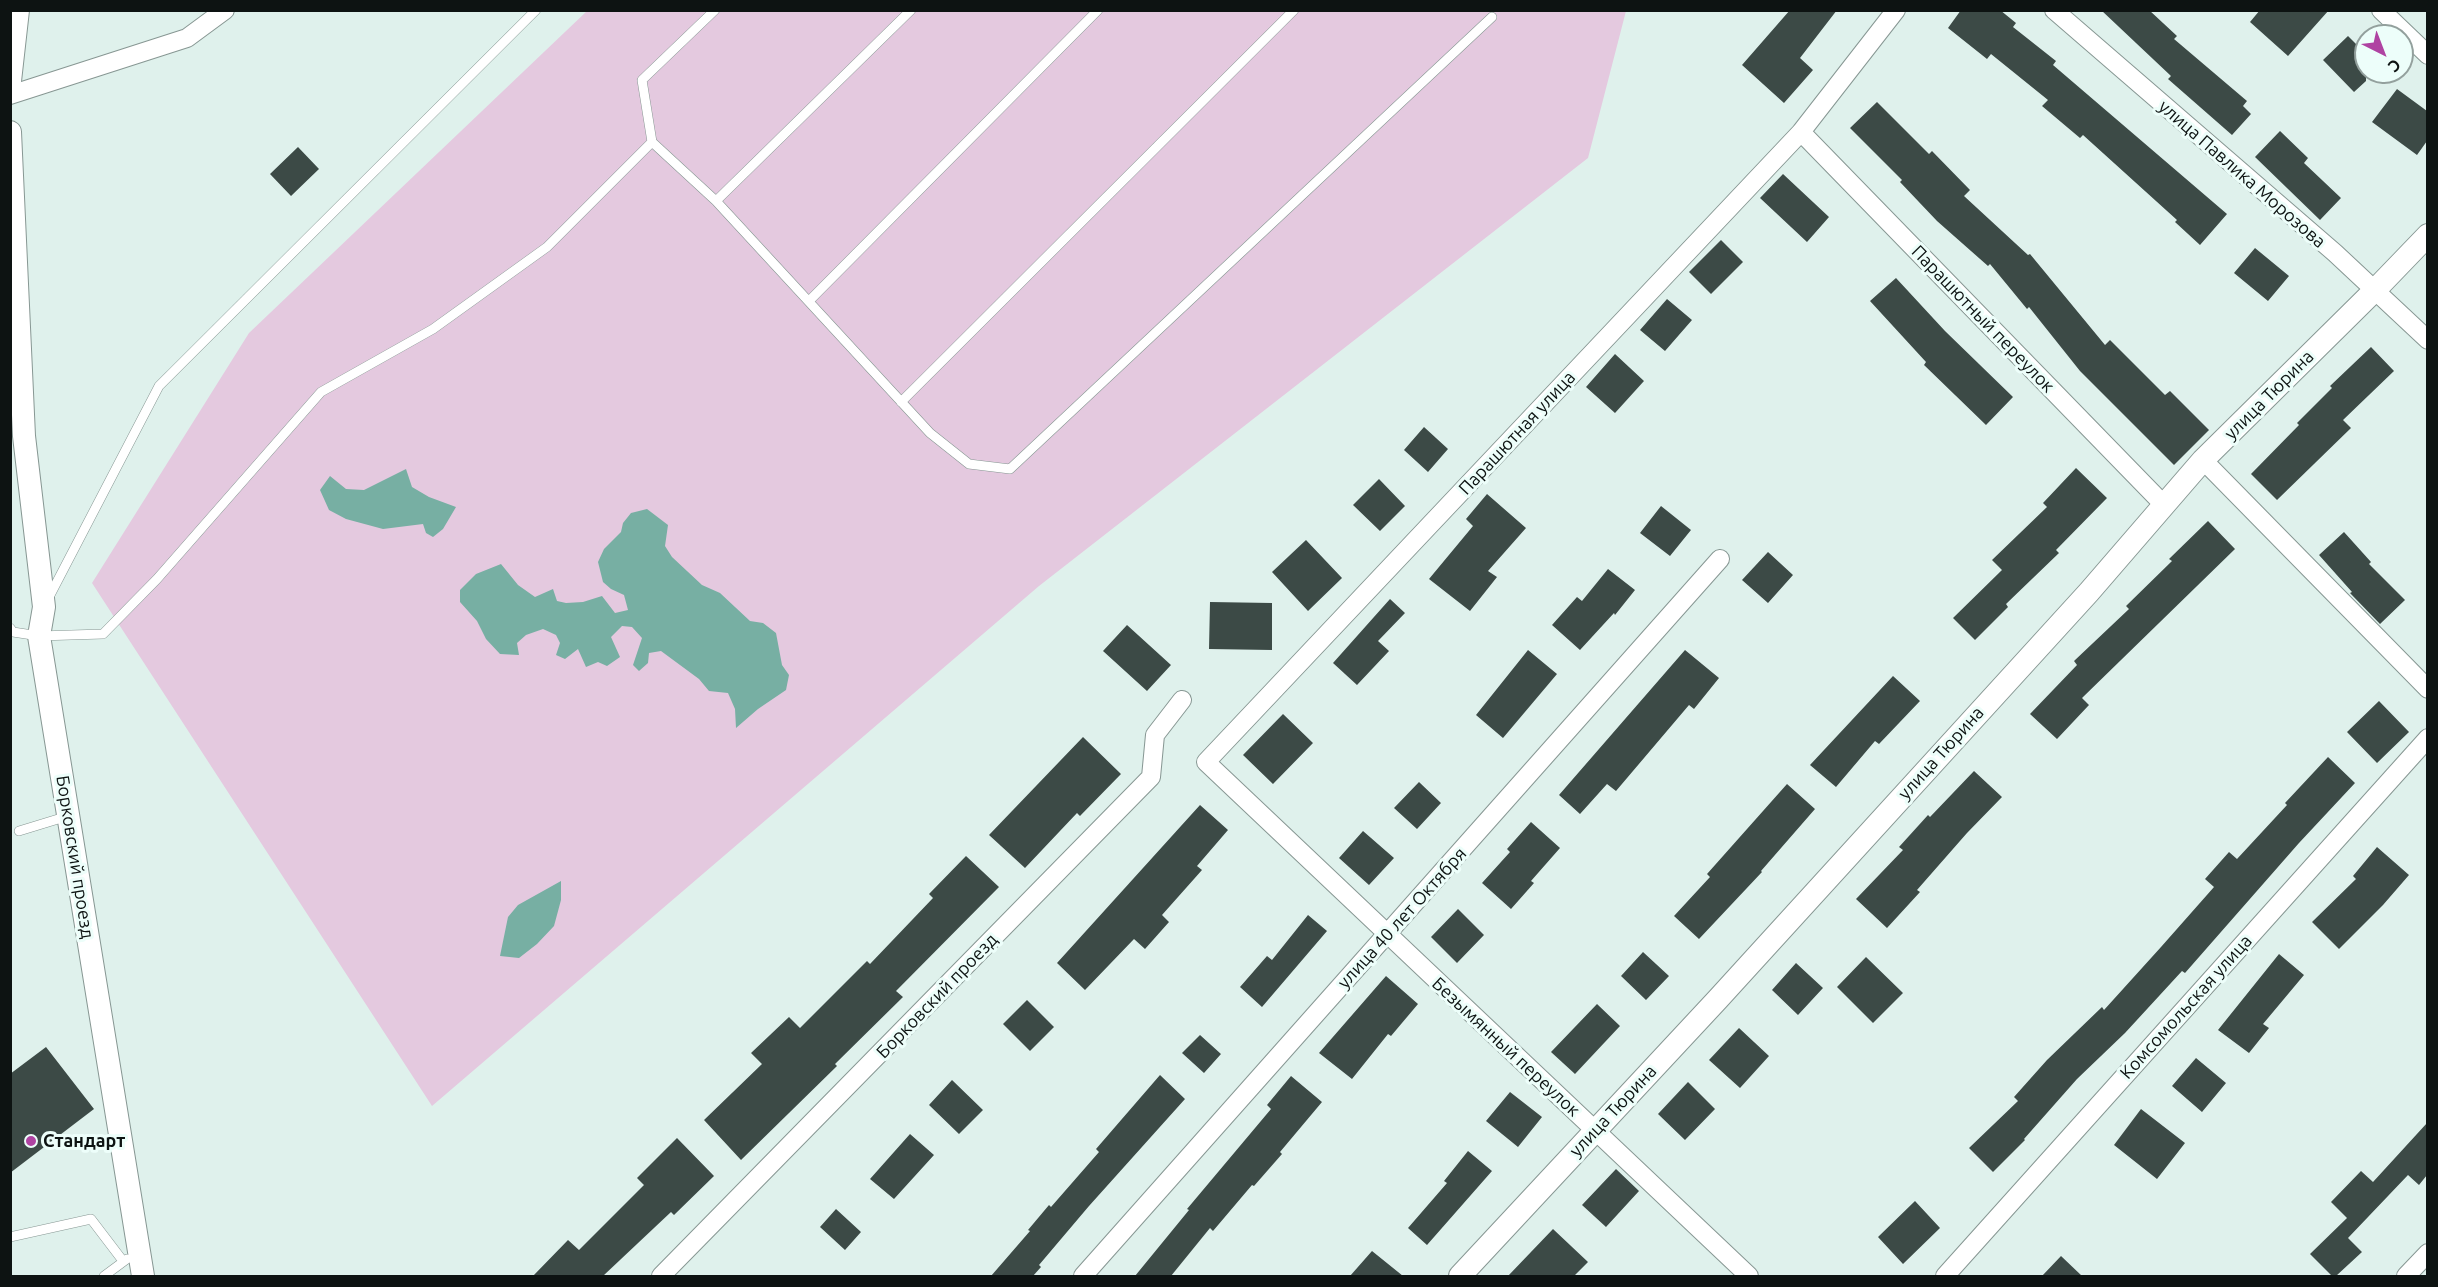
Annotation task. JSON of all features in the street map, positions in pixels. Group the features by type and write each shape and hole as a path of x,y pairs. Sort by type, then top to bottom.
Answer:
{"street":[{"path":"10,81 18,10"},
{"path":"10,95 187,38 225,10"},
{"name":"Парашютная улица","path":"1290,841 1206,762 1801,132 1896,10"},
{"name":"улица Павлика Морозова","path":"2054,10 2375,290 2427,340"},
{"path":"2381,10 2427,55"},
{"name":"Борковский проезд","path":"10,132 14,307 24,436 44,607 39,636 68,816 131,1256 143,1276"},
{"name":"Парашютный переулок","path":"1801,132 2165,506"},
{"name":"улица Тюрина","path":"1460,1276 1726,990 2165,506 2203,460 2375,290 2427,235"},
{"path":"2203,460 2427,689"},
{"name":"улица 40 лет Октября","path":"1083,1276 1720,559"},
{"name":"Борковский проезд","path":"661,1276 1152,777 1155,735 1182,700"},
{"name":"Комсомольская улица","path":"1945,1276 2427,738"},
{"name":"Безымянный переулок","path":"1290,841 1749,1276"},
{"path":"2406,1276 2427,1253"}],"lane":[{"path":"44,607 159,386 536,10"},
{"path":"715,10 642,80 652,142 716,201 930,433 969,464 1010,469 1492,17"},
{"path":"716,201 911,10"},
{"path":"809,301 1098,10"},
{"path":"901,402 1294,10"},
{"path":"10,628 13,632 39,636 103,634 157,579 321,392 433,329 548,247 652,142"},
{"path":"19,831 68,816"},
{"path":"10,1237 91,1219 131,1256 104,1276"}],"shaded area":[{"path":"587,11 1626,11 1588,158 1039,586 432,1106 92,583 249,333"},
{"path":"406,469 412,487 429,497 456,507 443,529 433,537 426,533 423,524 383,529 346,519 329,510 320,490 330,476 346,489 364,490"},
{"path":"647,509 668,525 665,546 672,557 702,585 720,593 750,621 763,623 776,633 782,665 789,675 786,690 758,709 736,728 735,709 728,693 709,691 699,679 661,651 649,653 648,663 639,671 633,665 642,638 632,627 622,626 611,637 620,657 607,666 598,662 586,667 578,649 565,659 556,655 560,643 556,635 543,629 526,635 517,643 519,655 500,654 486,639 477,621 460,602 460,590 476,574 501,564 518,585 535,597 553,589 557,601 583,602 602,596 615,613 628,610 624,595 603,582 598,562 604,549 621,532 623,523 631,513"},
{"path":"561,881 561,900 554,926 537,944 519,958 500,956 508,917 518,905"}],"building":[{"path":"1790,10 1837,10 1800,58 1813,70 1784,103 1742,65"},
{"path":"1961,10 2000,10 2016,23 2013,27 2056,61 2053,65 2227,214 2200,245 2175,222 2177,220 2083,135 2080,138 2042,106 2048,100 1991,54 1987,59 1948,28"},
{"path":"2101,10 2149,10 2177,36 2174,39 2247,101 2243,106 2251,114 2232,135 2168,79 2171,76"},
{"path":"2260,10 2329,10 2288,56 2250,22"},
{"path":"2348,36 2354,42 2354,84 2363,84 2354,92 2323,60"},
{"path":"2397,89 2427,111 2427,141 2417,155 2372,122"},
{"path":"1877,102 1929,154 1932,151 1970,190 1964,196 2028,255 2030,254 2105,345 2110,340 2165,395 2170,391 2209,430 2174,465 2080,371 2029,307 2027,309 1990,264 1988,266 1937,221 1900,182 1902,180 1850,128"},
{"path":"2280,131 2308,158 2304,163 2341,198 2320,220 2255,157"},
{"path":"298,147 319,169 291,196 270,174"},
{"path":"1783,174 1829,217 1807,242 1760,198"},
{"path":"1721,240 1743,262 1711,294 1689,272"},
{"path":"2255,248 2289,276 2268,301 2234,273"},
{"path":"1896,278 1945,331 2013,397 1986,425 1924,365 1926,362 1870,301"},
{"path":"1667,299 1692,320 1665,351 1640,330"},
{"path":"2371,347 2394,371 2343,420 2351,428 2277,500 2251,474 2299,425 2297,423 2332,388 2330,386"},
{"path":"1615,354 1644,381 1615,413 1586,387"},
{"path":"1424,427 1448,449 1428,472 1404,450"},
{"path":"2076,468 2107,498 2056,550 2059,553 2006,604 2008,607 1975,640 1953,618 2002,570 1992,560 2047,507 2043,503"},
{"path":"1379,479 1405,506 1380,531 1353,505"},
{"path":"1487,494 1526,528 1488,571 1497,577 1470,611 1429,579 1473,526 1466,519"},
{"path":"1661,506 1691,530 1670,556 1640,533"},
{"path":"2208,521 2235,549 2082,698 2089,705 2057,739 2030,714 2077,665 2074,661 2129,609 2126,606 2172,561 2169,559"},
{"path":"2344,532 2371,562 2369,564 2405,600 2380,624 2350,593 2352,592 2319,555"},
{"path":"1306,540 1342,578 1308,611 1272,572"},
{"path":"1768,552 1793,575 1768,603 1742,580"},
{"path":"1608,569 1635,590 1615,615 1614,613 1580,650 1552,625 1577,597 1582,601"},
{"path":"1390,599 1405,613 1378,641 1389,651 1357,685 1333,663"},
{"path":"1210,602 1272,603 1272,650 1209,649"},
{"path":"1127,625 1171,665 1147,691 1103,651"},
{"path":"1528,650 1557,674 1503,738 1476,715"},
{"path":"1685,650 1719,678 1694,709 1689,705 1616,791 1607,784 1580,814 1559,795"},
{"path":"1893,676 1920,701 1879,744 1875,741 1836,787 1810,765"},
{"path":"2379,701 2409,732 2377,763 2347,732"},
{"path":"1283,714 1313,743 1273,784 1243,755"},
{"path":"1083,737 1121,774 1080,816 1077,813 1025,868 989,835"},
{"path":"2328,757 2355,783 2185,973 2182,971 2125,1033 2077,1079 2025,1140 1993,1172 1969,1148 2018,1101 2014,1097 2047,1060 2102,1007 2104,1010 2214,887 2205,879 2229,852 2237,859"},
{"path":"1974,771 2002,797 1967,833 1917,890 1920,892 1887,928 1856,899 1903,850 1899,847 1928,815 1930,817"},
{"path":"1419,782 1441,803 1417,829 1394,808"},
{"path":"1787,784 1815,809 1762,872 1699,939 1674,916 1710,877 1707,874"},
{"path":"1200,805 1228,830 1197,866 1202,870 1162,915 1169,922 1145,949 1134,939 1085,990 1057,963"},
{"path":"1531,822 1560,848 1531,881 1534,883 1511,909 1482,883 1510,852 1507,849"},
{"path":"1363,831 1394,858 1369,885 1339,858"},
{"path":"2377,847 2409,875 2339,949 2312,922 2356,879 2353,876"},
{"path":"966,856 999,887 896,991 903,997 835,1064 837,1066 741,1160 704,1120 762,1064 751,1053 789,1017 800,1028 867,961 870,964 933,898 929,894"},
{"path":"1458,909 1484,935 1457,963 1431,937"},
{"path":"1308,915 1327,931 1262,1007 1240,987 1267,956 1272,960"},
{"path":"1643,952 1669,976 1646,1000 1621,976"},
{"path":"2279,954 2304,975 2263,1024 2269,1028 2249,1053 2218,1030"},
{"path":"1866,957 1903,993 1873,1023 1837,987"},
{"path":"1796,963 1823,988 1798,1015 1772,990"},
{"path":"1386,976 1418,1004 1391,1036 1388,1034 1352,1079 1319,1053"},
{"path":"1027,1000 1054,1027 1030,1051 1003,1024"},
{"path":"1597,1004 1620,1026 1575,1074 1551,1052"},
{"path":"1739,1028 1769,1056 1740,1088 1709,1060"},
{"path":"1200,1035 1221,1054 1204,1073 1182,1053"},
{"name":"Стандарт","path":"46,1047 94,1109 10,1173 10,1074"},
{"path":"2196,1058 2226,1083 2202,1112 2172,1086"},
{"path":"1160,1075 1185,1099 1089,1206 1039,1265 1041,1267 1033,1276 991,1276 1049,1205 1051,1207 1099,1152 1096,1149"},
{"path":"1291,1076 1322,1102 1280,1152 1282,1154 1213,1231 1210,1228 1171,1276 1135,1276 1189,1210 1187,1209 1271,1109 1267,1105"},
{"path":"952,1080 983,1110 959,1134 929,1105"},
{"path":"1688,1082 1715,1109 1685,1140 1658,1114"},
{"path":"1510,1092 1542,1117 1518,1147 1486,1121"},
{"path":"2141,1109 2185,1143 2157,1179 2114,1145"},
{"path":"2427,1123 2427,1175 2419,1185 2408,1175 2348,1238 2362,1252 2336,1276 2332,1276 2310,1254 2347,1218 2331,1202 2361,1171 2373,1182"},
{"path":"910,1134 934,1155 894,1199 870,1179"},
{"path":"677,1138 714,1176 674,1215 671,1212 603,1276 533,1276 568,1240 579,1250 644,1185 637,1178"},
{"path":"1468,1151 1492,1171 1427,1245 1408,1228 1447,1183 1444,1181"},
{"path":"1616,1169 1639,1191 1606,1227 1582,1205"},
{"path":"1915,1201 1940,1228 1903,1264 1878,1237"},
{"path":"836,1209 861,1232 845,1250 820,1227"},
{"path":"1553,1229 1588,1262 1574,1276 1508,1276"},
{"path":"1372,1251 1403,1276 1350,1276"},
{"path":"2061,1256 2082,1276 2042,1276"}],"place":[{"name":"Стандарт","path":"31,1141"}]}
